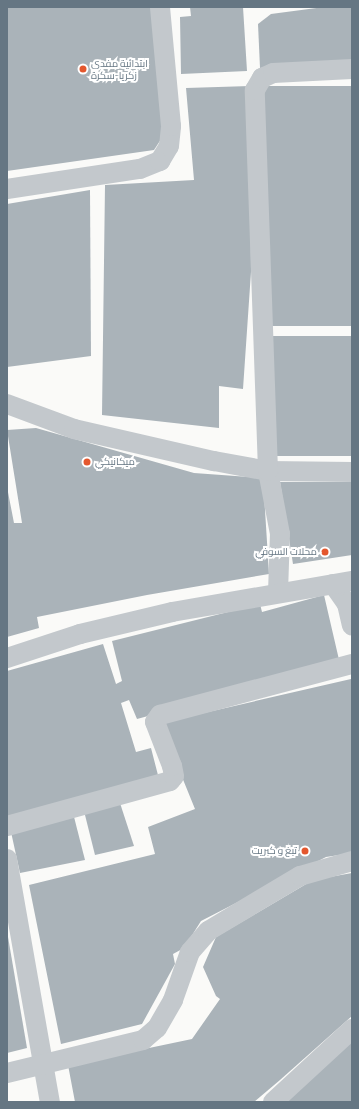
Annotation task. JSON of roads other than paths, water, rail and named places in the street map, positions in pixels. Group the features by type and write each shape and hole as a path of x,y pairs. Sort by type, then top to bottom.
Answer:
{"street":[{"path":"7,189 140,169 160,161 168,146 171,126 160,7"},
{"path":"278,593 280,534 268,471 255,90 262,78 273,73 352,69"},
{"path":"7,404 74,430 268,471 352,472"},
{"path":"7,658 80,634 172,612 343,582 352,625"},
{"path":"7,826 170,781 174,776 172,766 155,722 160,715 352,664"},
{"path":"7,859 50,1102"},
{"path":"7,1073 143,1040 157,1028 173,1000 190,952 208,931 300,876 352,861"},
{"path":"273,1102 352,1029"}],"place":[{"name":"ابتدائية مفدي زكريا-سكرة","path":"83,69"},
{"name":"ميكانيكي","path":"87,462"},
{"name":"محلات السوفي","path":"325,552"},
{"name":"تبغ و كبريت","path":"305,851"}]}
